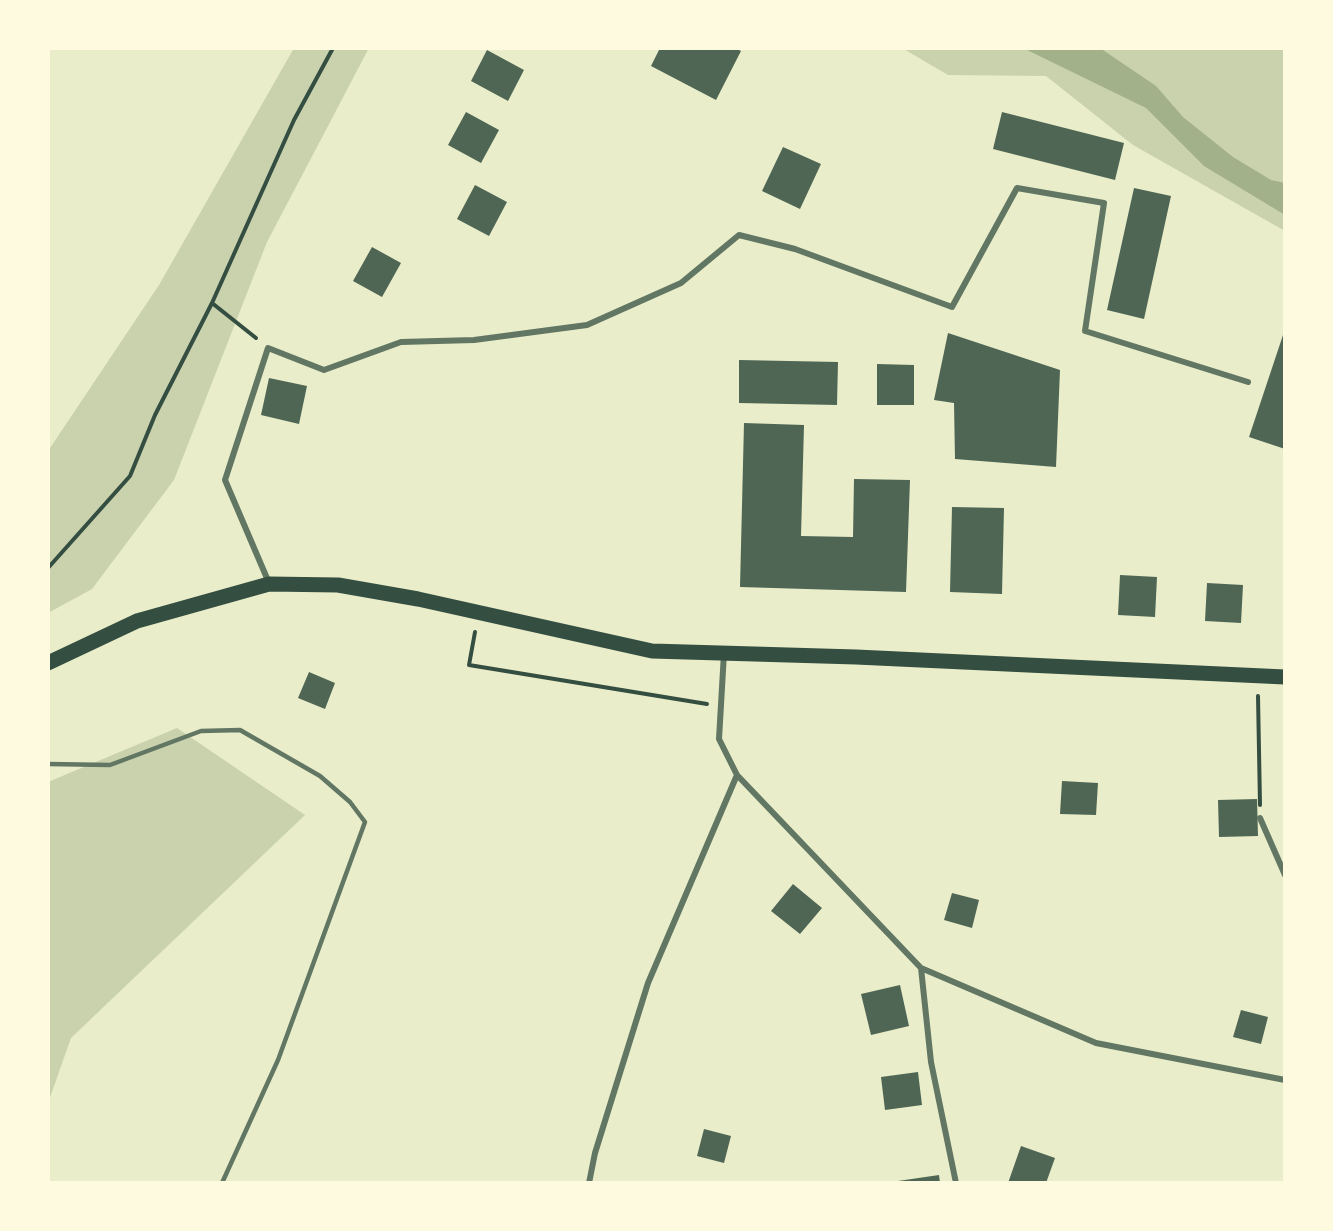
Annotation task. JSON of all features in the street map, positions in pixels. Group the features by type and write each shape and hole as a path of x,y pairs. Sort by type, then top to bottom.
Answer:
{"main road":[{"path":"48,663 137,621 269,584 338,585 418,599 652,651 1285,677"}],"street":[{"path":"269,584 225,480 268,348 324,370 401,342 474,340 587,325 681,283 739,235 795,249 952,307 1017,188 1104,203 1085,331 1248,382"},
{"path":"724,653 719,739 737,775 921,968 1096,1043 1285,1080"},
{"path":"589,1183 595,1153 648,983 737,775"},
{"path":"1260,818 1285,875"},
{"path":"921,968 931,1062 956,1183"}],"lane":[{"path":"48,764 110,765 201,730 240,730 320,776 350,802 365,822 278,1060 222,1183"}],"path":[{"path":"48,568 130,476 155,415 212,303 294,120 333,48"},
{"path":"212,303 268,348"},
{"path":"478,614 469,665 721,706"},
{"path":"1258,676 1260,818"}],"shaded area":[{"path":"294,48 369,48 267,242 174,480 92,589 48,613 48,451 159,285"},
{"path":"902,48 1285,48 1285,231 1133,145 1046,76 948,75"},
{"path":"1023,48 1100,48 1156,86 1183,117 1233,157 1271,180 1285,183 1285,215 1204,166 1146,108"},
{"path":"177,728 305,815 71,1038 48,1103 48,782"}],"building":[{"path":"660,48 735,48 741,51 716,100 651,66"},
{"path":"487,50 524,70 508,101 471,81"},
{"path":"466,112 499,130 481,163 448,145"},
{"path":"1002,112 1124,143 1115,180 993,149"},
{"path":"783,147 821,164 800,209 762,191"},
{"path":"475,185 507,202 489,236 457,219"},
{"path":"1134,188 1171,196 1144,319 1107,310"},
{"path":"372,247 401,263 382,297 353,281"},
{"path":"1285,329 1285,449 1249,437"},
{"path":"948,333 1060,370 1056,467 955,459 954,403 934,400"},
{"path":"739,360 838,362 837,405 739,403"},
{"path":"877,364 914,365 914,405 877,405"},
{"path":"269,378 307,386 299,424 261,415"},
{"path":"744,423 804,425 801,536 853,537 854,479 910,480 906,592 740,587"},
{"path":"952,507 1004,508 1002,594 950,592"},
{"path":"1120,575 1157,577 1155,617 1118,615"},
{"path":"1207,583 1243,585 1241,623 1205,621"},
{"path":"309,672 335,683 325,709 298,698"},
{"path":"1062,781 1098,783 1096,815 1060,814"},
{"path":"1257,799 1258,836 1219,837 1218,800"},
{"path":"793,884 822,908 800,934 771,911"},
{"path":"952,893 979,900 972,928 944,920"},
{"path":"900,985 909,1026 871,1035 861,994"},
{"path":"1241,1010 1268,1017 1261,1044 1233,1037"},
{"path":"918,1072 922,1105 885,1110 881,1077"},
{"path":"704,1129 731,1136 724,1163 697,1156"},
{"path":"1021,1146 1055,1158 1046,1183 1008,1183"},
{"path":"939,1175 940,1183 899,1183 898,1181"}]}
